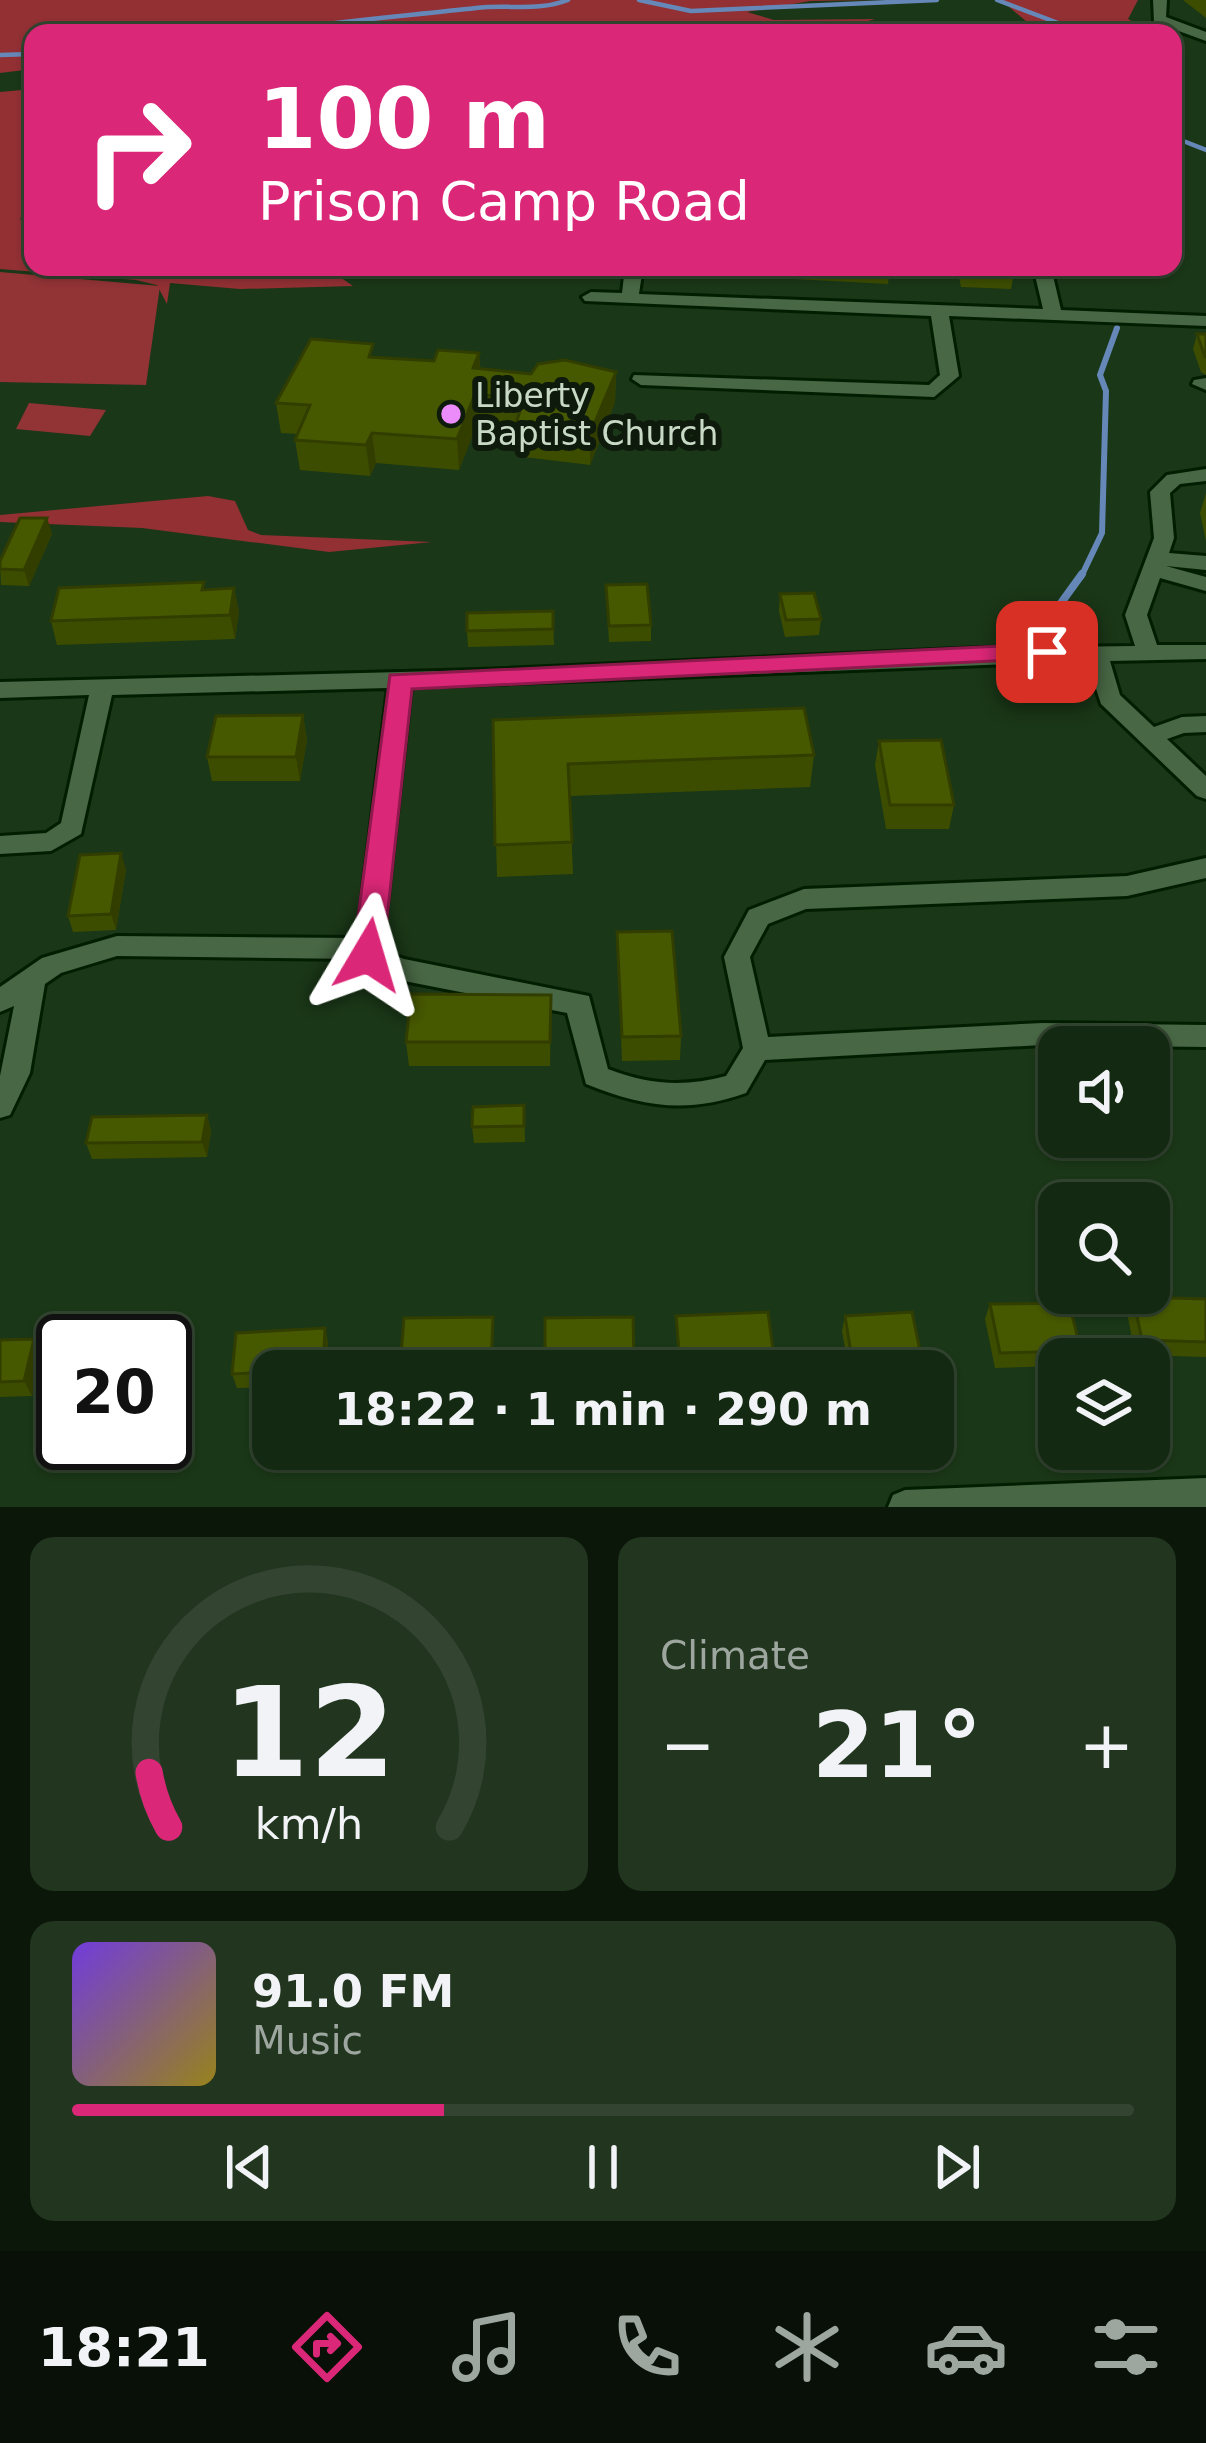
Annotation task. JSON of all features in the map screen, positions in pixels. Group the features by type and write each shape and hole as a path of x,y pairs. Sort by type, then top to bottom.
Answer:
{"street":[{"path":"1160,0 1159,19 1172,24"},
{"path":"630,298 633,276"},
{"path":"1044,276 1053,315"},
{"path":"591,297 1206,321"},
{"path":"640,380 934,391 950,376 940,310"},
{"path":"1148,652 1136,615 1164,538 1160,492 1174,479 1206,475"},
{"path":"1154,564 1206,563"},
{"path":"1154,564 1206,584"},
{"path":"1096,652 1108,698 1206,790"},
{"path":"0,690 400,681 1096,652 1206,652"},
{"path":"400,681 368,955 399,969 579,1004 596,1076 644,1096 696,1097 736,1085 757,1048 737,957 758,917 804,898 1127,886 1206,868"},
{"path":"0,845 51,842 72,828 102,688"},
{"path":"1150,737 1182,725 1206,724"},
{"path":"0,1001 33,976 79,953 117,946 369,949"},
{"path":"0,1106 16,1073 33,976"},
{"path":"757,1048 1042,1034 1206,1036"},
{"path":"905,1507 1206,1495"}],"shaded area":[{"path":"0,0 874,0 810,1 747,12 774,20 875,19 859,24 24,24 24,70 0,73"},
{"path":"1001,0 1138,0 1128,19 1137,24 1029,24"},
{"path":"24,90 24,212 20,219 24,222 24,271 0,269 0,92"},
{"path":"0,272 160,286 146,385 0,382"},
{"path":"87,276 338,276 353,286 240,289 170,283 167,304 157,285"},
{"path":"29,403 106,410 90,436 16,429"},
{"path":"208,496 235,501 248,530 261,535 432,542 329,552 142,528 0,522 0,515"}],"building":[{"path":"1197,334 1206,334 1206,357 1205,357"},
{"path":"311,339 373,344 369,357 434,361 438,350 479,353 473,368 531,374 538,364 565,360 616,372 590,434 515,426 524,399 475,394 457,439 372,433 366,445 295,440 310,405 276,403"},
{"path":"20,518 47,518 24,570 0,569 0,561"},
{"path":"204,582 202,590 234,588 230,615 51,621 59,588"},
{"path":"647,584 651,625 609,626 606,585"},
{"path":"814,593 821,619 786,620 780,594"},
{"path":"553,611 553,629 467,631 467,613"},
{"path":"804,708 814,755 568,764 572,842 495,845 493,720"},
{"path":"303,715 296,757 207,757 216,716"},
{"path":"941,740 954,805 890,805 879,741"},
{"path":"121,853 111,914 68,916 80,855"},
{"path":"672,931 681,1036 622,1037 617,932"},
{"path":"411,994 551,995 550,1042 406,1042"},
{"path":"524,1105 524,1126 472,1127 473,1107"},
{"path":"207,1115 202,1142 86,1143 92,1117"},
{"path":"1170,1298 1206,1299 1206,1342 1142,1338 1137,1314 1170,1314"},
{"path":"1038,1303 1038,1314 1072,1314 1078,1338 1038,1338 1038,1352 1000,1353 990,1304"},
{"path":"768,1312 773,1350 679,1350 676,1316"},
{"path":"912,1312 920,1350 851,1350 845,1316"},
{"path":"493,1317 492,1350 401,1350 404,1318"},
{"path":"633,1317 634,1350 545,1350 545,1318"},
{"path":"325,1328 324,1350 252,1350 252,1373 232,1374 236,1333"},
{"path":"34,1339 24,1381 0,1382 0,1340"}],"waterway":[{"path":"328,24 476,8 545,6 568,0"},
{"path":"639,0 691,11 937,0"},
{"path":"997,0 1061,24"},
{"path":"0,55 24,54"},
{"path":"1182,141 1206,150"},
{"path":"1081,577 1102,533 1106,391 1100,375 1117,328"},
{"path":"1040,632 1082,574"}],"place":[{"name":"Liberty Baptist Church","path":"451,414"}],"route":[{"path":"368,955 400,681 1047,652"}]}
